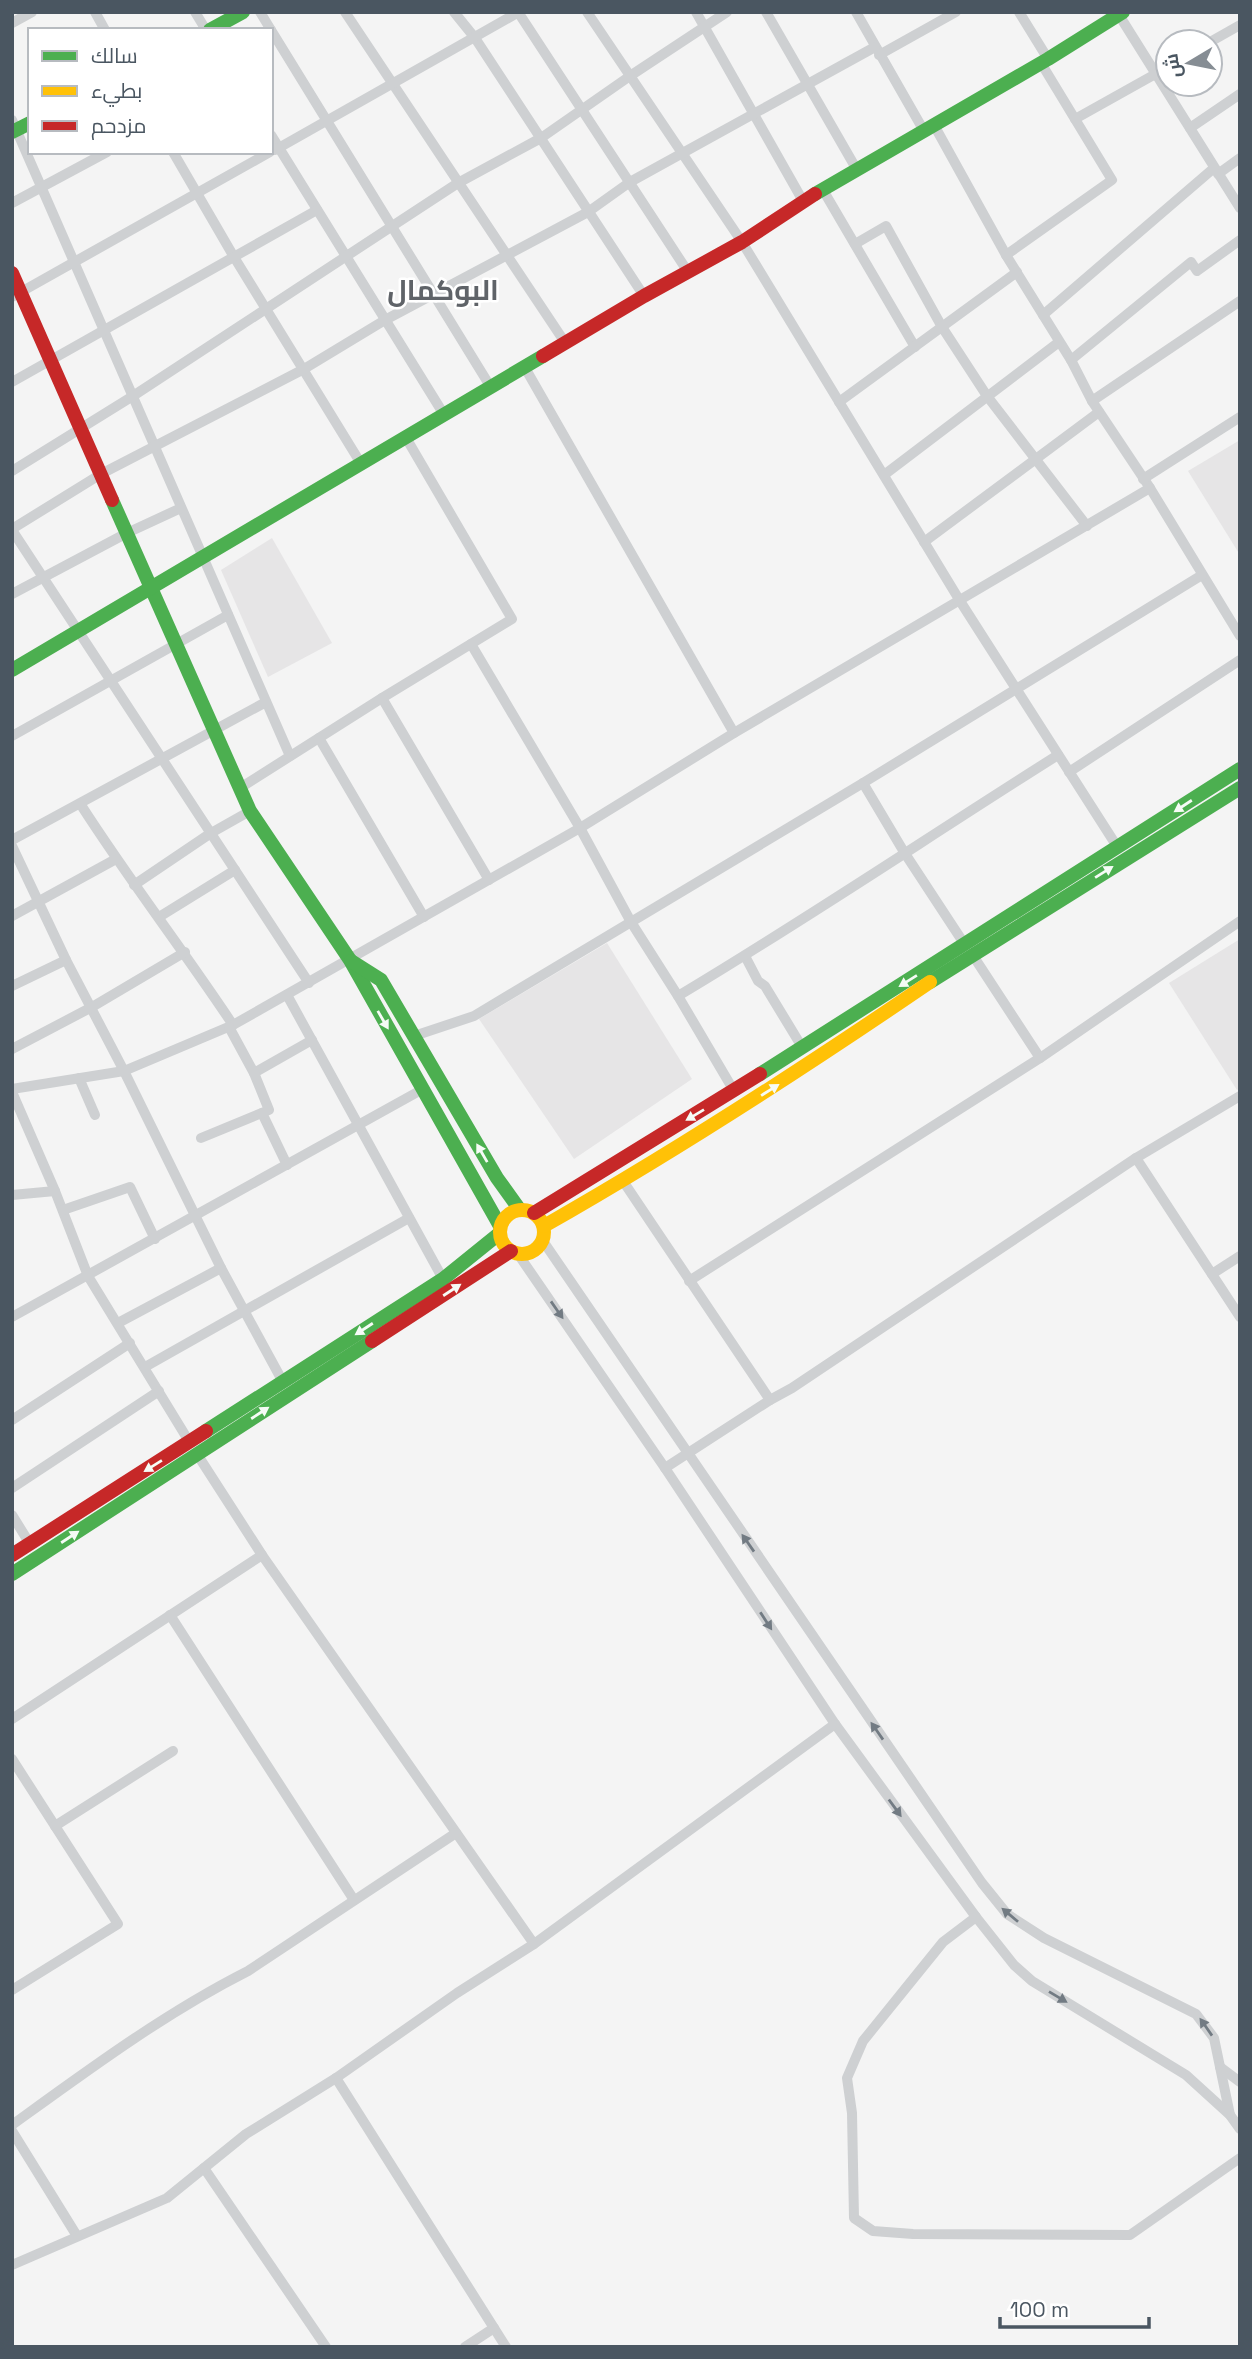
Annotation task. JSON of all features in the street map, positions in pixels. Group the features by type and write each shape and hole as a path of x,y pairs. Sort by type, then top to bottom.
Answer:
{"street":[{"path":"12,23 32,12"},
{"path":"95,12 104,28"},
{"path":"195,12 207,28"},
{"path":"212,28 243,12"},
{"path":"260,12 270,28"},
{"path":"345,12 566,344"},
{"path":"454,12 475,38 643,296"},
{"path":"443,413 317,210 273,150 518,12 688,272"},
{"path":"587,12 742,242 960,601 1118,848"},
{"path":"696,12 803,201"},
{"path":"12,471 133,396 458,183 541,138 727,12"},
{"path":"766,12 857,170"},
{"path":"856,12 877,51 929,128 1017,272 1092,401 1236,624 1240,636"},
{"path":"309,983 12,529 101,474 304,369 385,320 588,212 630,182 682,152 807,84 956,12"},
{"path":"1006,255 1112,180 1075,118 1019,12"},
{"path":"12,670 443,413 566,344 643,296 742,242 803,201 1121,14 1154,71"},
{"path":"1224,34 1240,25"},
{"path":"273,33 490,386"},
{"path":"1075,118 1154,75"},
{"path":"1190,128 1240,94"},
{"path":"1171,98 1240,208"},
{"path":"13,127 290,756"},
{"path":"12,203 103,154"},
{"path":"174,154 360,462"},
{"path":"17,295 266,154"},
{"path":"1043,315 1216,171 1240,159"},
{"path":"823,190 915,347"},
{"path":"12,382 317,210"},
{"path":"855,244 886,226 942,327 986,396 1087,526"},
{"path":"1070,360 1191,262 1198,271 1240,240"},
{"path":"839,402 1017,272"},
{"path":"12,273 17,295 51,360 250,811 350,960 500,1230 506,1247 515,1253 666,1468 835,1724 1014,1965 1032,1981 1185,2075 1230,2115 1240,2129"},
{"path":"1092,401 1240,301"},
{"path":"884,475 1059,342"},
{"path":"524,366 734,733"},
{"path":"924,542 1099,412"},
{"path":"1143,479 1240,417"},
{"path":"240,788 512,619 405,436"},
{"path":"534,1944 262,1555 193,1448 88,1276 12,1090 124,1071 231,1026 580,828 734,733 1150,488"},
{"path":"12,594 127,533 181,508"},
{"path":"414,1036 474,1016 863,783 1202,575"},
{"path":"12,736 228,615"},
{"path":"471,644 580,828 631,922 734,1091"},
{"path":"1069,772 1240,660"},
{"path":"382,698 489,880"},
{"path":"266,702 12,843 66,960 92,1007 195,1217 283,1381"},
{"path":"319,738 424,917"},
{"path":"678,996 745,956 1058,755"},
{"path":"12,1555 515,1253 533,1252 543,1234 803,1069 969,950 1240,769"},
{"path":"863,783 904,852 1040,1058"},
{"path":"12,1574 193,1448 283,1381 443,1279 500,1230 508,1215 527,1211 734,1091 802,1047 1240,788"},
{"path":"81,804 134,885 185,952 231,1026 269,1110 201,1138"},
{"path":"134,885 211,833 250,811"},
{"path":"12,916 116,859"},
{"path":"159,917 235,870"},
{"path":"690,1281 1040,1058 1240,921"},
{"path":"12,1049 92,1007 185,952"},
{"path":"745,956 758,981 765,986 802,1047"},
{"path":"12,986 66,960"},
{"path":"350,960 381,980 497,1178 527,1211 543,1234 687,1455 982,1883 1007,1914 1044,1938 1196,2014 1214,2038 1230,2115"},
{"path":"287,995 443,1279"},
{"path":"254,1073 312,1040"},
{"path":"79,1078 95,1115"},
{"path":"12,1317 423,1089"},
{"path":"666,1468 792,1388 1136,1158 1240,1096"},
{"path":"262,1113 288,1165"},
{"path":"1136,1158 1240,1318"},
{"path":"623,1181 770,1400"},
{"path":"63,1210 130,1186 155,1239"},
{"path":"12,1195 55,1191"},
{"path":"145,1367 409,1218"},
{"path":"1212,1274 1240,1256"},
{"path":"118,1322 221,1268"},
{"path":"12,1419 130,1343"},
{"path":"12,1488 159,1391"},
{"path":"12,1515 30,1544"},
{"path":"12,1719 262,1555"},
{"path":"170,1615 355,1900"},
{"path":"12,2265 167,2198 246,2134 336,2078 457,1993 534,1944 835,1724"},
{"path":"55,1826 173,1751"},
{"path":"12,1759 118,1924 12,1990"},
{"path":"12,2125 165,2020 211,1990 248,1971 456,1833"},
{"path":"976,1917 943,1942 863,2040 854,2057 847,2078 852,2113 855,2218 873,2231 913,2234 1130,2235 1240,2158"},
{"path":"1220,2067 1240,2082"},
{"path":"336,2078 506,2347"},
{"path":"12,2131 76,2236"},
{"path":"204,2168 326,2347"},
{"path":"465,2347 494,2328"}],"shaded area":[{"path":"1240,440 1240,555 1188,471"},
{"path":"272,538 332,643 268,677 221,570"},
{"path":"1240,939 1240,1088 1237,1090 1169,983"},
{"path":"607,943 692,1079 574,1159 479,1019"}],"traffic: fast":[{"path":"214,28 243,12"},
{"path":"815,194 1048,59 1123,12"},
{"path":"12,132 28,124"},
{"path":"12,670 543,356"},
{"path":"112,500 250,811 350,960 500,1226"},
{"path":"760,1074 1240,769"},
{"path":"930,982 1240,788"},
{"path":"351,961 381,980 497,1178 520,1210"},
{"path":"206,1431 443,1279 500,1233"},
{"path":"12,1574 372,1341"}],"traffic: slow":[{"path":"544,1226 739,1108 930,982"},
{"path":"522,1210 538,1216 544,1232 538,1248 522,1254 506,1248 500,1232 506,1216 522,1210"}],"traffic: jam":[{"path":"543,356 742,242 815,194"},
{"path":"12,273 112,500"},
{"path":"534,1213 760,1074"},
{"path":"372,1341 511,1251"},
{"path":"12,1555 206,1431"}],"district":[{"name":"البوكمال","path":"443,290"}]}
